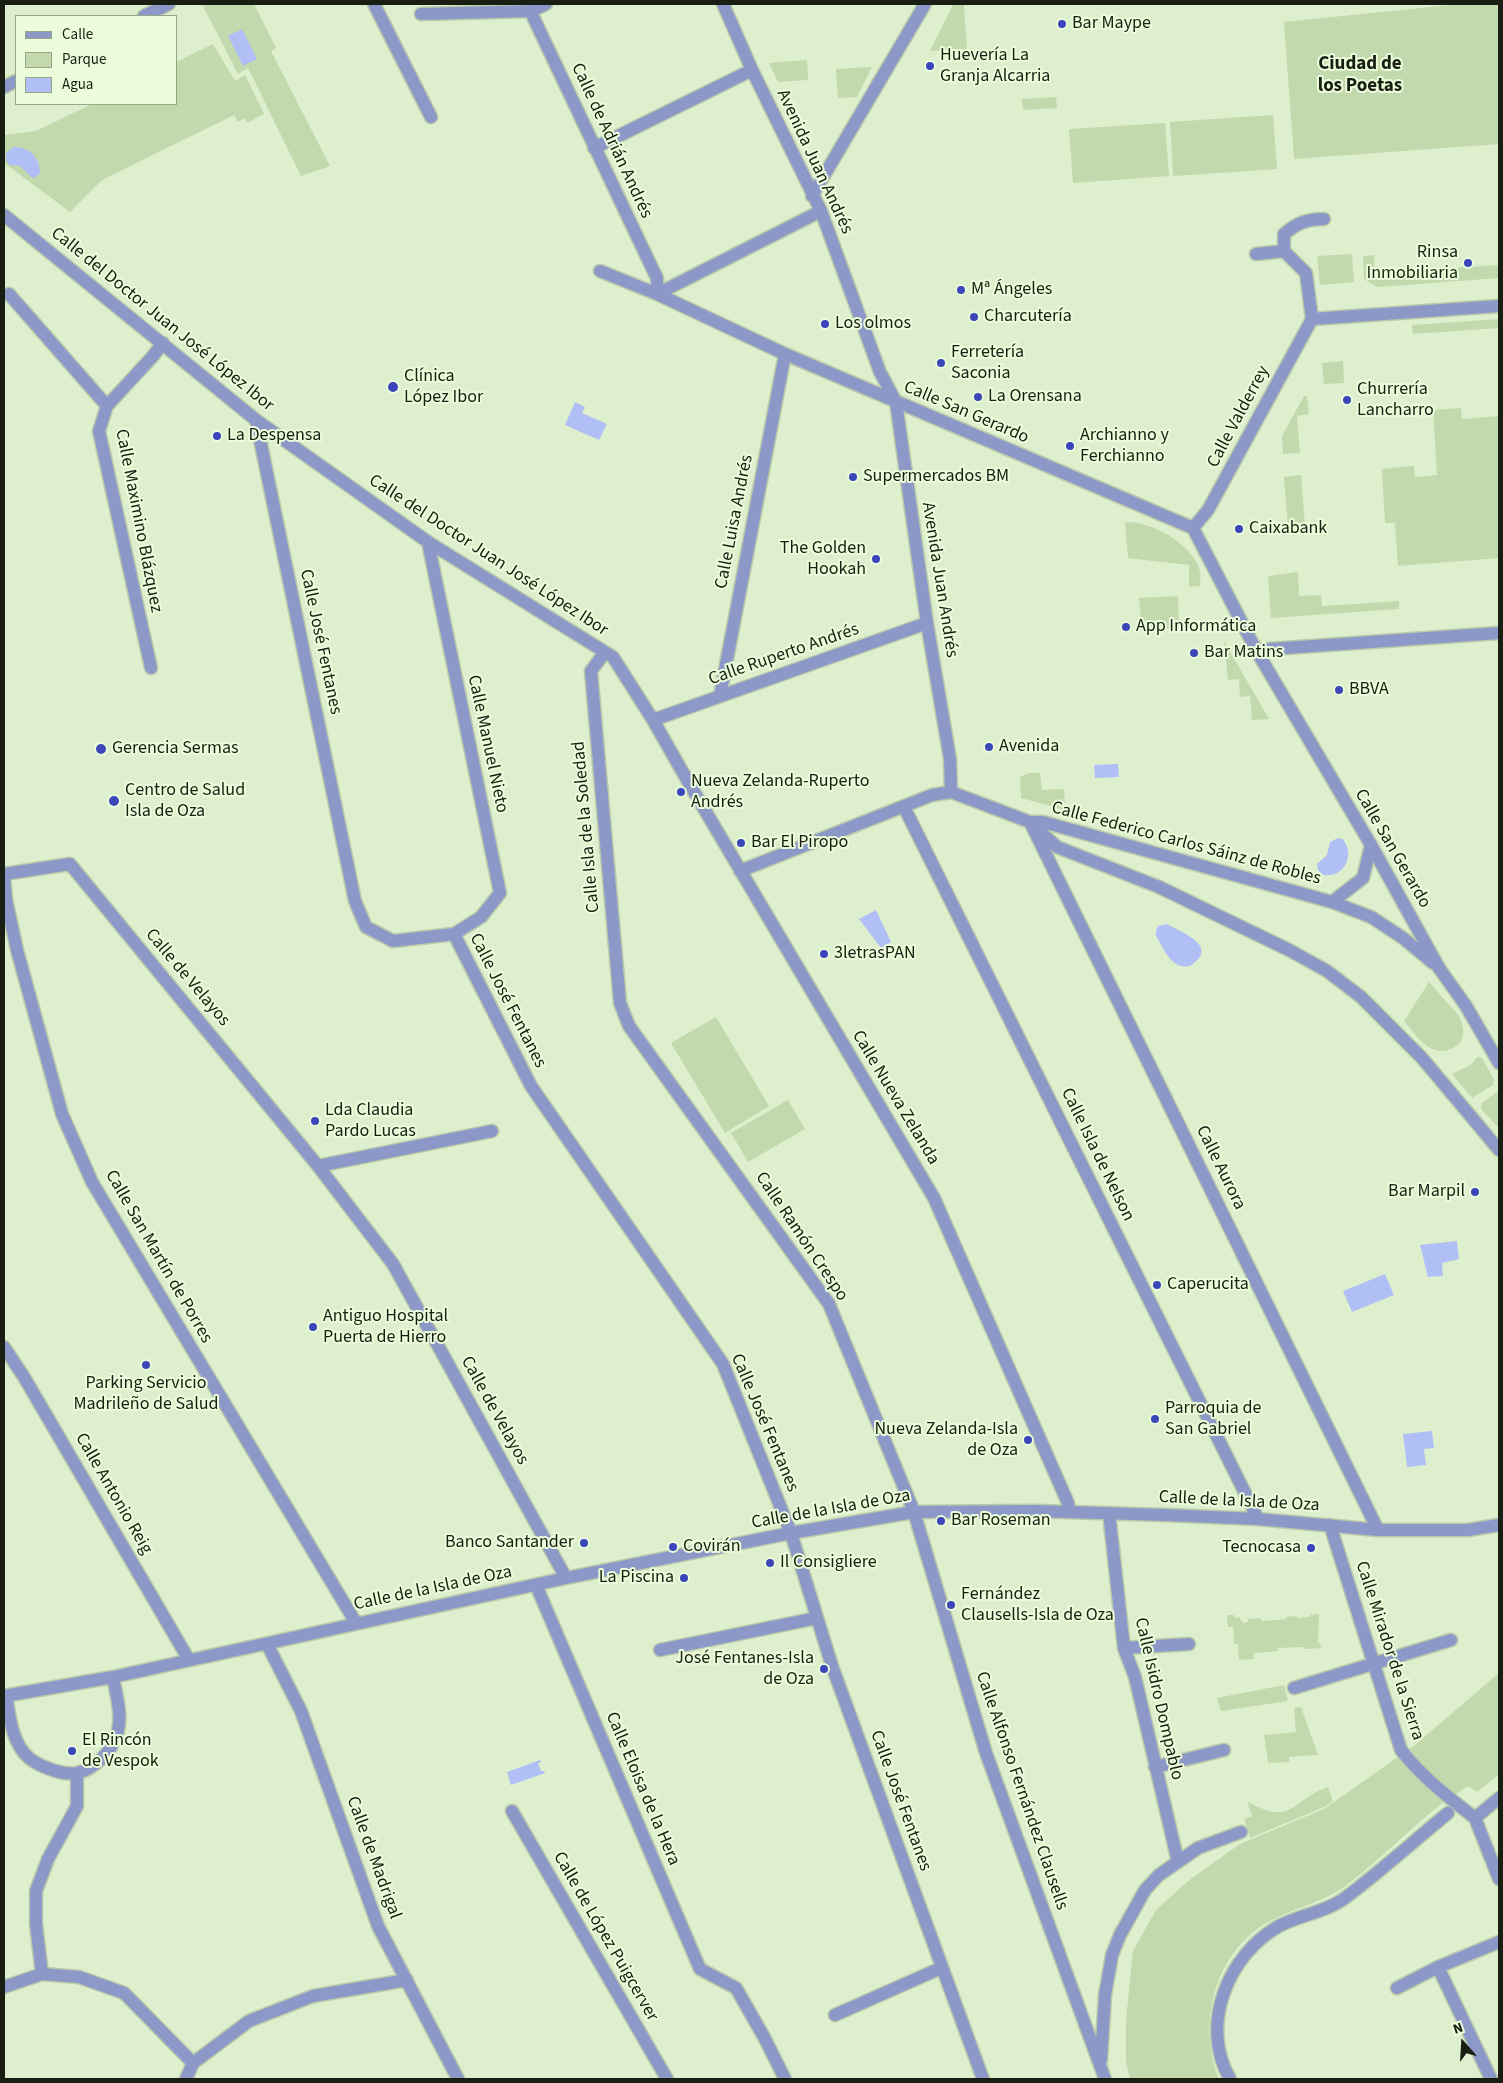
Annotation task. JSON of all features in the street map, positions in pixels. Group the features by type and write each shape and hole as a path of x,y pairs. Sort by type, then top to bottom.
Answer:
{"street":[{"path":"146,15 169,4"},
{"path":"374,4 431,117"},
{"path":"421,14 529,7 546,4"},
{"name":"Avenida Juan Andrés","path":"724,4 752,70 821,211 880,372 896,402 927,624 950,759 951,792"},
{"path":"812,196 925,4"},
{"name":"Calle de Adrián Andrés","path":"529,7 657,278 657,294"},
{"path":"594,148 752,70"},
{"path":"657,294 821,211"},
{"name":"Calle del Doctor Juan José López Ibor","path":"4,215 256,420 428,542 613,657 653,720"},
{"path":"1324,219 1309,219 1296,224 1284,234 1284,251 1306,273 1312,319 1499,306"},
{"path":"1256,254 1284,251"},
{"name":"Calle San Gerardo","path":"600,271 657,294 785,354 1195,533 1256,650 1371,845 1439,968 1466,1006 1499,1064"},
{"path":"9,294 107,406"},
{"name":"Calle Valderrey","path":"1195,533 1312,319"},
{"name":"Calle Maximino Blázquez","path":"151,668 99,431 107,406 163,343"},
{"name":"Calle Luisa Andrés","path":"720,696 785,354"},
{"name":"Calle José Fentanes","path":"256,420 355,901 366,927 393,941 454,934 531,1086 723,1364 790,1533 817,1618 983,2079"},
{"name":"Calle Manuel Nieto","path":"428,542 500,893 481,917 454,934"},
{"name":"Calle Ruperto Andrés","path":"653,720 927,624"},
{"path":"1256,650 1499,633"},
{"name":"Calle Isla de la Soledad","path":"605,652 591,671 620,1003"},
{"name":"Calle Nueva Zelanda","path":"653,720 740,871 934,1198 1068,1503 1069,1512"},
{"path":"740,871 932,795 951,792"},
{"name":"Calle Federico Carlos Sáinz de Robles","path":"951,792 1030,822 1043,822 1332,902 1375,919 1403,938 1439,968"},
{"name":"Calle Isla de Nelson","path":"904,807 1258,1519"},
{"name":"Calle Federico Carlos Sáinz de Robles","path":"1030,822 1057,847 1158,886 1289,950 1327,971 1361,998 1422,1058 1499,1150"},
{"name":"Calle Aurora","path":"1030,822 1378,1530"},
{"name":"Calle Federico Carlos Sáinz de Robles","path":"1332,902 1364,878 1371,845"},
{"name":"Calle de Velayos","path":"4,876 70,864 318,1166 393,1264 566,1578"},
{"name":"Calle San Martín de Porres","path":"4,876 6,899 17,950 62,1114 92,1182 356,1623"},
{"path":"4,952 17,950"},
{"name":"Calle Ramón Crespo","path":"620,1003 629,1026 829,1304 914,1512"},
{"path":"318,1166 492,1131"},
{"name":"Calle Antonio Reig","path":"4,1347 24,1377 189,1660"},
{"name":"Calle de la Isla de Oza","path":"5,1696 267,1644 566,1578 790,1533 914,1512 1109,1513 1258,1519 1378,1530 1468,1530 1499,1525"},
{"name":"Calle Alfonso Fernández Clausells","path":"914,1512 986,1753 1103,2073"},
{"name":"Calle Isidro Dompablo","path":"1109,1513 1124,1648 1135,1677 1154,1767 1178,1862"},
{"name":"Calle Mirador de la Sierra","path":"1330,1525 1401,1750 1411,1762 1475,1818"},
{"name":"Calle Eloisa de la Hera","path":"536,1585 700,1969 736,1988 785,2079"},
{"path":"660,1650 817,1618"},
{"path":"1294,1688 1451,1640"},
{"name":"Calle de Madrigal","path":"267,1644 301,1711 378,1926 458,2079"},
{"path":"1124,1648 1189,1644"},
{"path":"5,1696 13,1732 25,1754 36,1764 56,1770 77,1773 94,1764 105,1754 117,1733 118,1710 113,1676"},
{"path":"1154,1767 1224,1750"},
{"path":"42,1974 36,1924 36,1891 48,1859 77,1806 77,1773"},
{"path":"1499,1798 1475,1818 1499,1879"},
{"name":"Calle de López Puigcerver","path":"512,1811 668,2079"},
{"path":"1230,2079 1220,2054 1217,2034 1218,2014 1230,1976 1252,1947 1274,1929 1344,1899 1448,1813"},
{"path":"1103,2073 1105,2002 1112,1955 1120,1935 1146,1890 1159,1875 1198,1848 1240,1832"},
{"path":"1396,1988 1499,1942"},
{"path":"835,2015 942,1968"},
{"path":"1438,1968 1491,2079"},
{"path":"4,1987 42,1974 79,1977 124,1993 193,2063"},
{"path":"186,2079 193,2063 249,2021 313,1996 407,1980"}],"green space":[{"path":"208,4 254,4 276,48 271,51 330,166 301,176 248,68 238,74 203,6"},
{"path":"1460,4 1499,4 1499,144 1294,159 1284,22"},
{"path":"953,5 964,5 967,49 930,51"},
{"path":"213,44 235,81 245,75 264,114 247,123 245,118 238,122 234,115 102,180 70,212 4,163 4,135 36,131 90,105 178,105 178,61"},
{"path":"807,60 808,80 778,82 769,63"},
{"path":"872,67 857,97 838,98 836,69"},
{"path":"1056,97 1057,108 1023,110 1022,99"},
{"path":"1273,115 1277,169 1173,176 1170,122"},
{"path":"1165,123 1169,176 1073,183 1069,129"},
{"path":"1352,254 1354,282 1320,285 1317,256"},
{"path":"1374,255 1375,273 1499,265 1499,278 1378,287 1364,279 1363,256"},
{"path":"1499,319 1499,328 1413,334 1412,325"},
{"path":"1343,361 1344,383 1324,384 1322,363"},
{"path":"1304,396 1307,396 1309,414 1297,416 1300,453 1283,454 1282,436"},
{"path":"1461,408 1462,419 1499,416 1499,558 1398,566 1395,523 1385,523 1382,469 1414,466 1415,477 1437,475 1433,410"},
{"path":"1301,475 1305,526 1288,528 1284,477"},
{"path":"1125,522 1147,525 1180,543 1196,561 1200,573 1200,586 1189,587 1189,565 1128,558"},
{"path":"1298,572 1299,596 1321,595 1322,606 1399,601 1399,609 1271,618 1268,576"},
{"path":"1178,596 1179,628 1142,631 1139,598"},
{"path":"1224,641 1269,719 1252,720 1250,696 1240,697 1239,679 1228,680"},
{"path":"1029,773 1040,773 1042,790 1064,789 1065,810 1021,798 1020,777"},
{"path":"1429,982 1459,1016 1462,1023 1462,1040 1450,1049 1441,1051 1428,1047 1404,1021"},
{"path":"716,1017 769,1106 725,1133 671,1043"},
{"path":"1477,1057 1482,1058 1494,1079 1493,1085 1472,1098 1452,1074 1471,1065"},
{"path":"1497,1092 1499,1093 1499,1128 1481,1109 1482,1103"},
{"path":"788,1100 805,1129 748,1162 731,1133"},
{"path":"1319,1614 1318,1643 1320,1643 1321,1648 1278,1648 1278,1651 1254,1653 1254,1659 1239,1660 1238,1644 1234,1644 1233,1627 1228,1627 1227,1615 1234,1615 1235,1618 1239,1617 1243,1623 1248,1622 1248,1619 1261,1618 1262,1621 1297,1616 1297,1618 1310,1617 1310,1615"},
{"path":"1499,1673 1499,1774 1477,1792 1468,1786 1443,1802 1369,1867 1335,1893 1277,1917 1249,1935 1234,1952 1223,1971 1215,1992 1211,2013 1210,2036 1213,2058 1219,2079 1130,2079 1126,2062 1126,2021 1133,1951 1156,1910 1188,1881 1240,1844 1324,1809 1415,1745"},
{"path":"1284,1685 1288,1701 1221,1711 1217,1698"},
{"path":"1301,1707 1318,1755 1289,1757 1289,1762 1268,1763 1264,1735 1296,1732 1294,1708"},
{"path":"1328,1787 1333,1801 1324,1807 1250,1838 1244,1819 1252,1816 1247,1801 1262,1809 1283,1812"}],"water":[{"path":"242,29 257,59 243,66 228,36"},
{"path":"14,147 29,151 36,158 40,173 34,178 20,166 9,165 6,160 6,153"},
{"path":"575,402 585,407 582,413 607,424 599,440 565,425"},
{"path":"1118,764 1119,777 1095,778 1094,765"},
{"path":"1338,838 1343,839 1346,845 1348,858 1346,864 1337,873 1323,875 1318,870 1317,864 1327,855 1330,842"},
{"path":"876,910 891,942 881,948 859,919"},
{"path":"1167,924 1189,936 1200,946 1202,952 1199,959 1190,966 1178,965 1173,962 1156,936 1158,926"},
{"path":"1457,1241 1459,1259 1442,1263 1443,1276 1428,1277 1420,1245"},
{"path":"1385,1274 1394,1295 1352,1312 1343,1291"},
{"path":"1432,1431 1434,1448 1424,1449 1426,1465 1407,1467 1403,1434"},
{"path":"540,1760 541,1762 538,1763 541,1771 545,1773 511,1785 507,1772"}],"place":[{"name":"Bar Maype","path":"1062,24"},
{"name":"Huevería La Granja Alcarria","path":"930,66"},
{"name":"Rinsa Inmobiliaria","path":"1468,263"},
{"name":"Mª Ángeles","path":"961,290"},
{"name":"Charcutería","path":"974,317"},
{"name":"Los olmos","path":"825,324"},
{"name":"Ferretería Saconia","path":"941,363"},
{"name":"Clínica López Ibor","path":"393,387"},
{"name":"La Orensana","path":"978,397"},
{"name":"Churrería Lancharro","path":"1347,400"},
{"name":"La Despensa","path":"217,436"},
{"name":"Archianno y Ferchianno","path":"1070,446"},
{"name":"Supermercados BM","path":"853,477"},
{"name":"Caixabank","path":"1239,529"},
{"name":"The Golden Hookah","path":"876,559"},
{"name":"App Informática","path":"1126,627"},
{"name":"Bar Matins","path":"1194,653"},
{"name":"BBVA","path":"1339,690"},
{"name":"Avenida","path":"989,747"},
{"name":"Gerencia Sermas","path":"101,749"},
{"name":"Nueva Zelanda-Ruperto Andrés","path":"681,792"},
{"name":"Centro de Salud Isla de Oza","path":"114,801"},
{"name":"Bar El Piropo","path":"741,843"},
{"name":"3letrasPAN","path":"824,954"},
{"name":"Lda Claudia Pardo Lucas","path":"315,1121"},
{"name":"Bar Marpil","path":"1475,1192"},
{"name":"Caperucita","path":"1157,1285"},
{"name":"Antiguo Hospital Puerta de Hierro","path":"313,1327"},
{"name":"Parking Servicio Madrileño de Salud","path":"146,1365"},
{"name":"Parroquia de San Gabriel","path":"1155,1419"},
{"name":"Nueva Zelanda-Isla de Oza","path":"1028,1440"},
{"name":"Bar Roseman","path":"941,1521"},
{"name":"Banco Santander","path":"584,1543"},
{"name":"Covirán","path":"673,1547"},
{"name":"Tecnocasa","path":"1311,1548"},
{"name":"Il Consigliere","path":"770,1563"},
{"name":"La Piscina","path":"684,1578"},
{"name":"Fernández Clausells-Isla de Oza","path":"951,1605"},
{"name":"José Fentanes-Isla de Oza","path":"824,1669"},
{"name":"El Rincón de Vespok","path":"72,1751"}],"district":[{"name":"Ciudad de los Poetas","path":"1360,76"}]}
